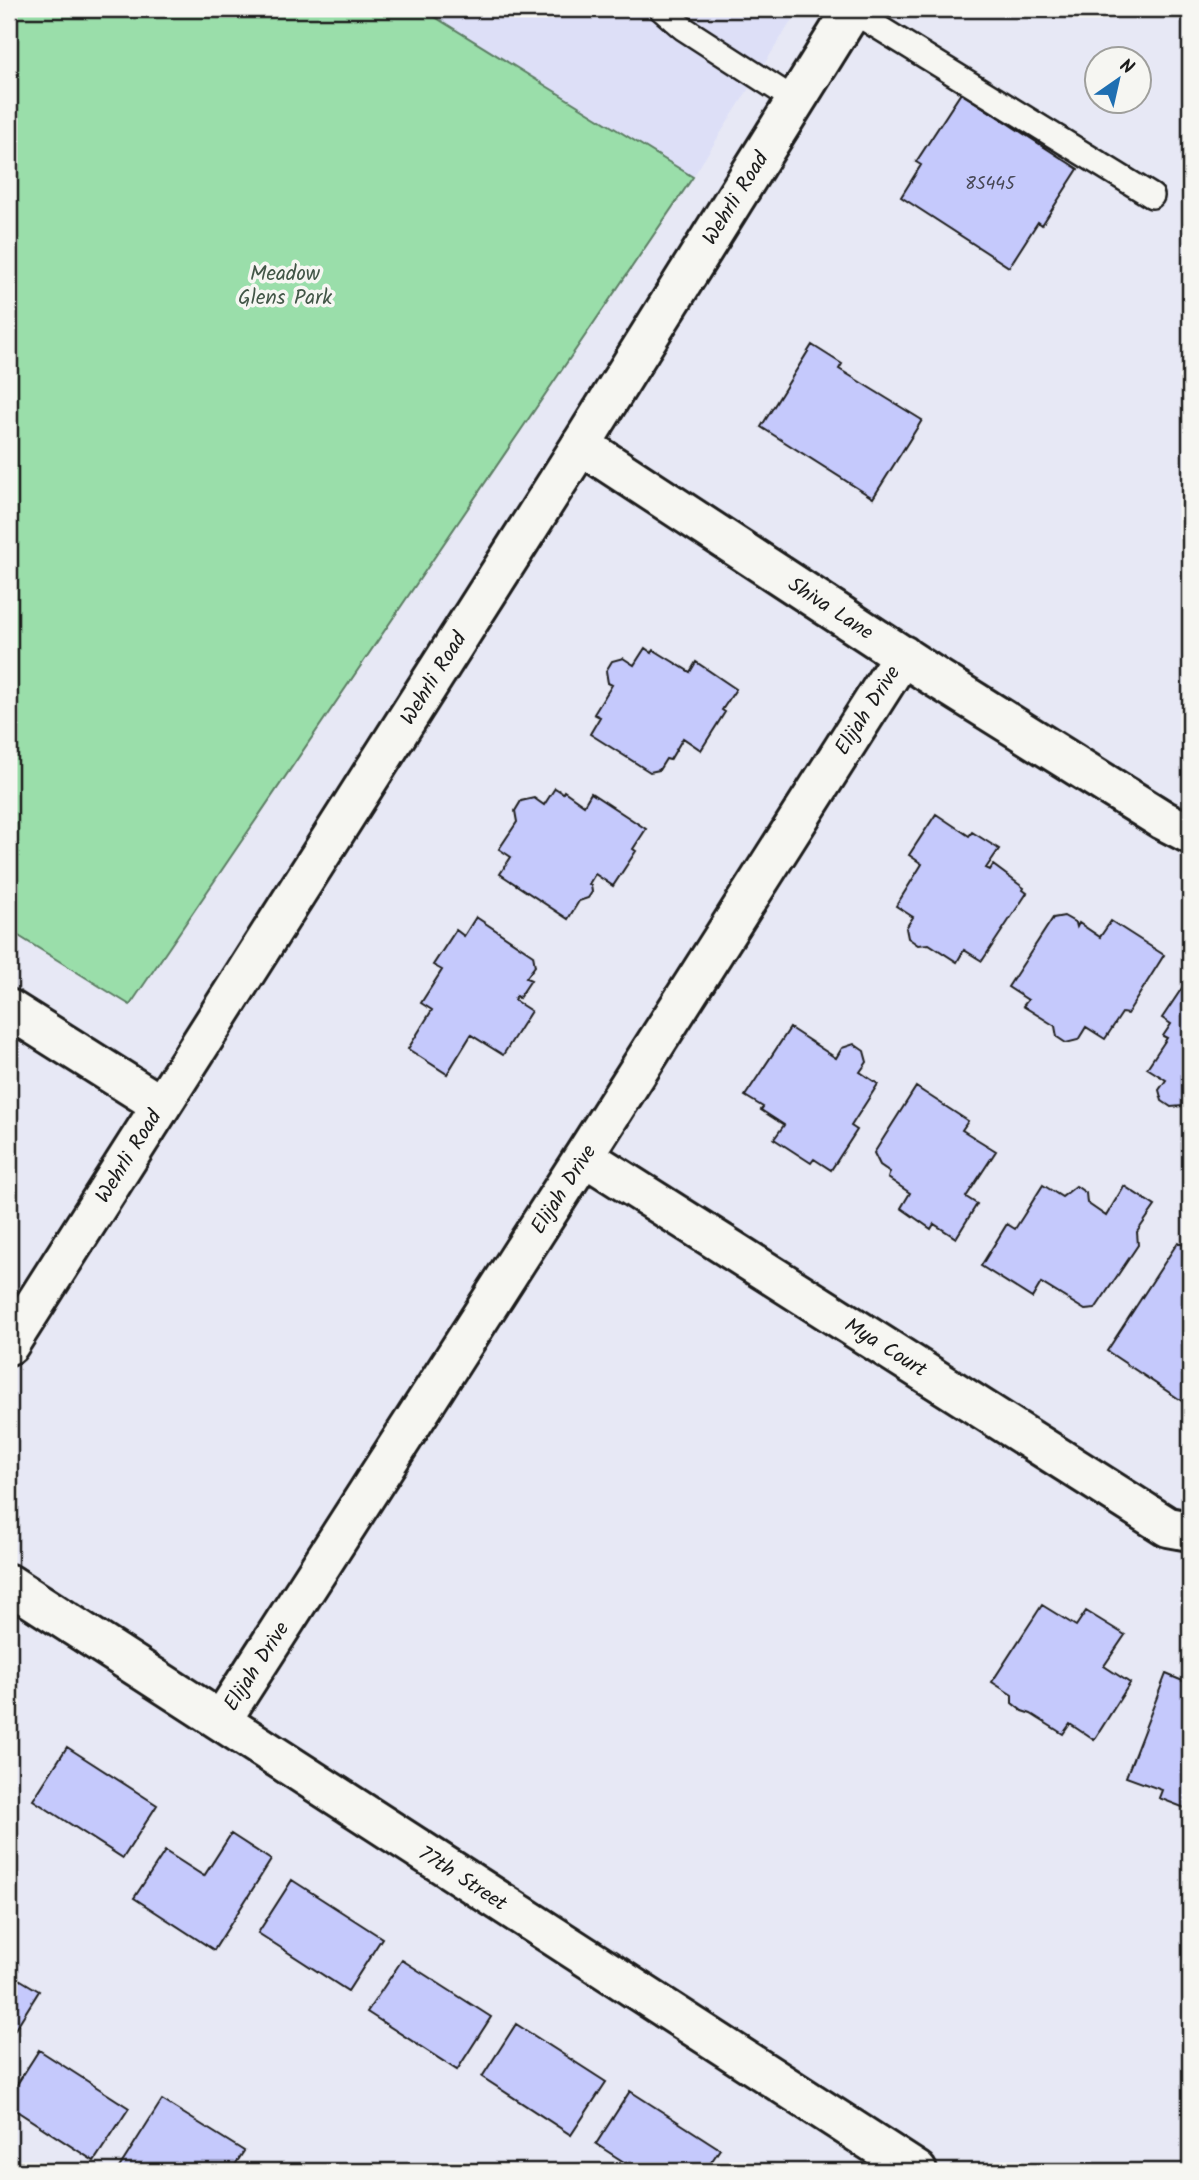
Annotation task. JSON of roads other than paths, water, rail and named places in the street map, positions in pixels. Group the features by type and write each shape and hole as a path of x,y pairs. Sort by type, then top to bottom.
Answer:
{"street":[{"name":"Wehrli Road","path":"9,1345 853,10"},
{"name":"Shiva Lane","path":"580,445 1163,820 1190,834"},
{"name":"Elijah Drive","path":"221,1721 903,654"},
{"path":"9,1009 161,1105"},
{"name":"Mya Court","path":"584,1156 1168,1527 1190,1531"},
{"name":"77th Street","path":"9,1584 917,2171"}],"lane":[{"path":"661,9 682,28 796,101"},
{"path":"853,10 1152,196"}],"park label":[{"name":"Meadow Glens Park","path":"285,285"}]}
